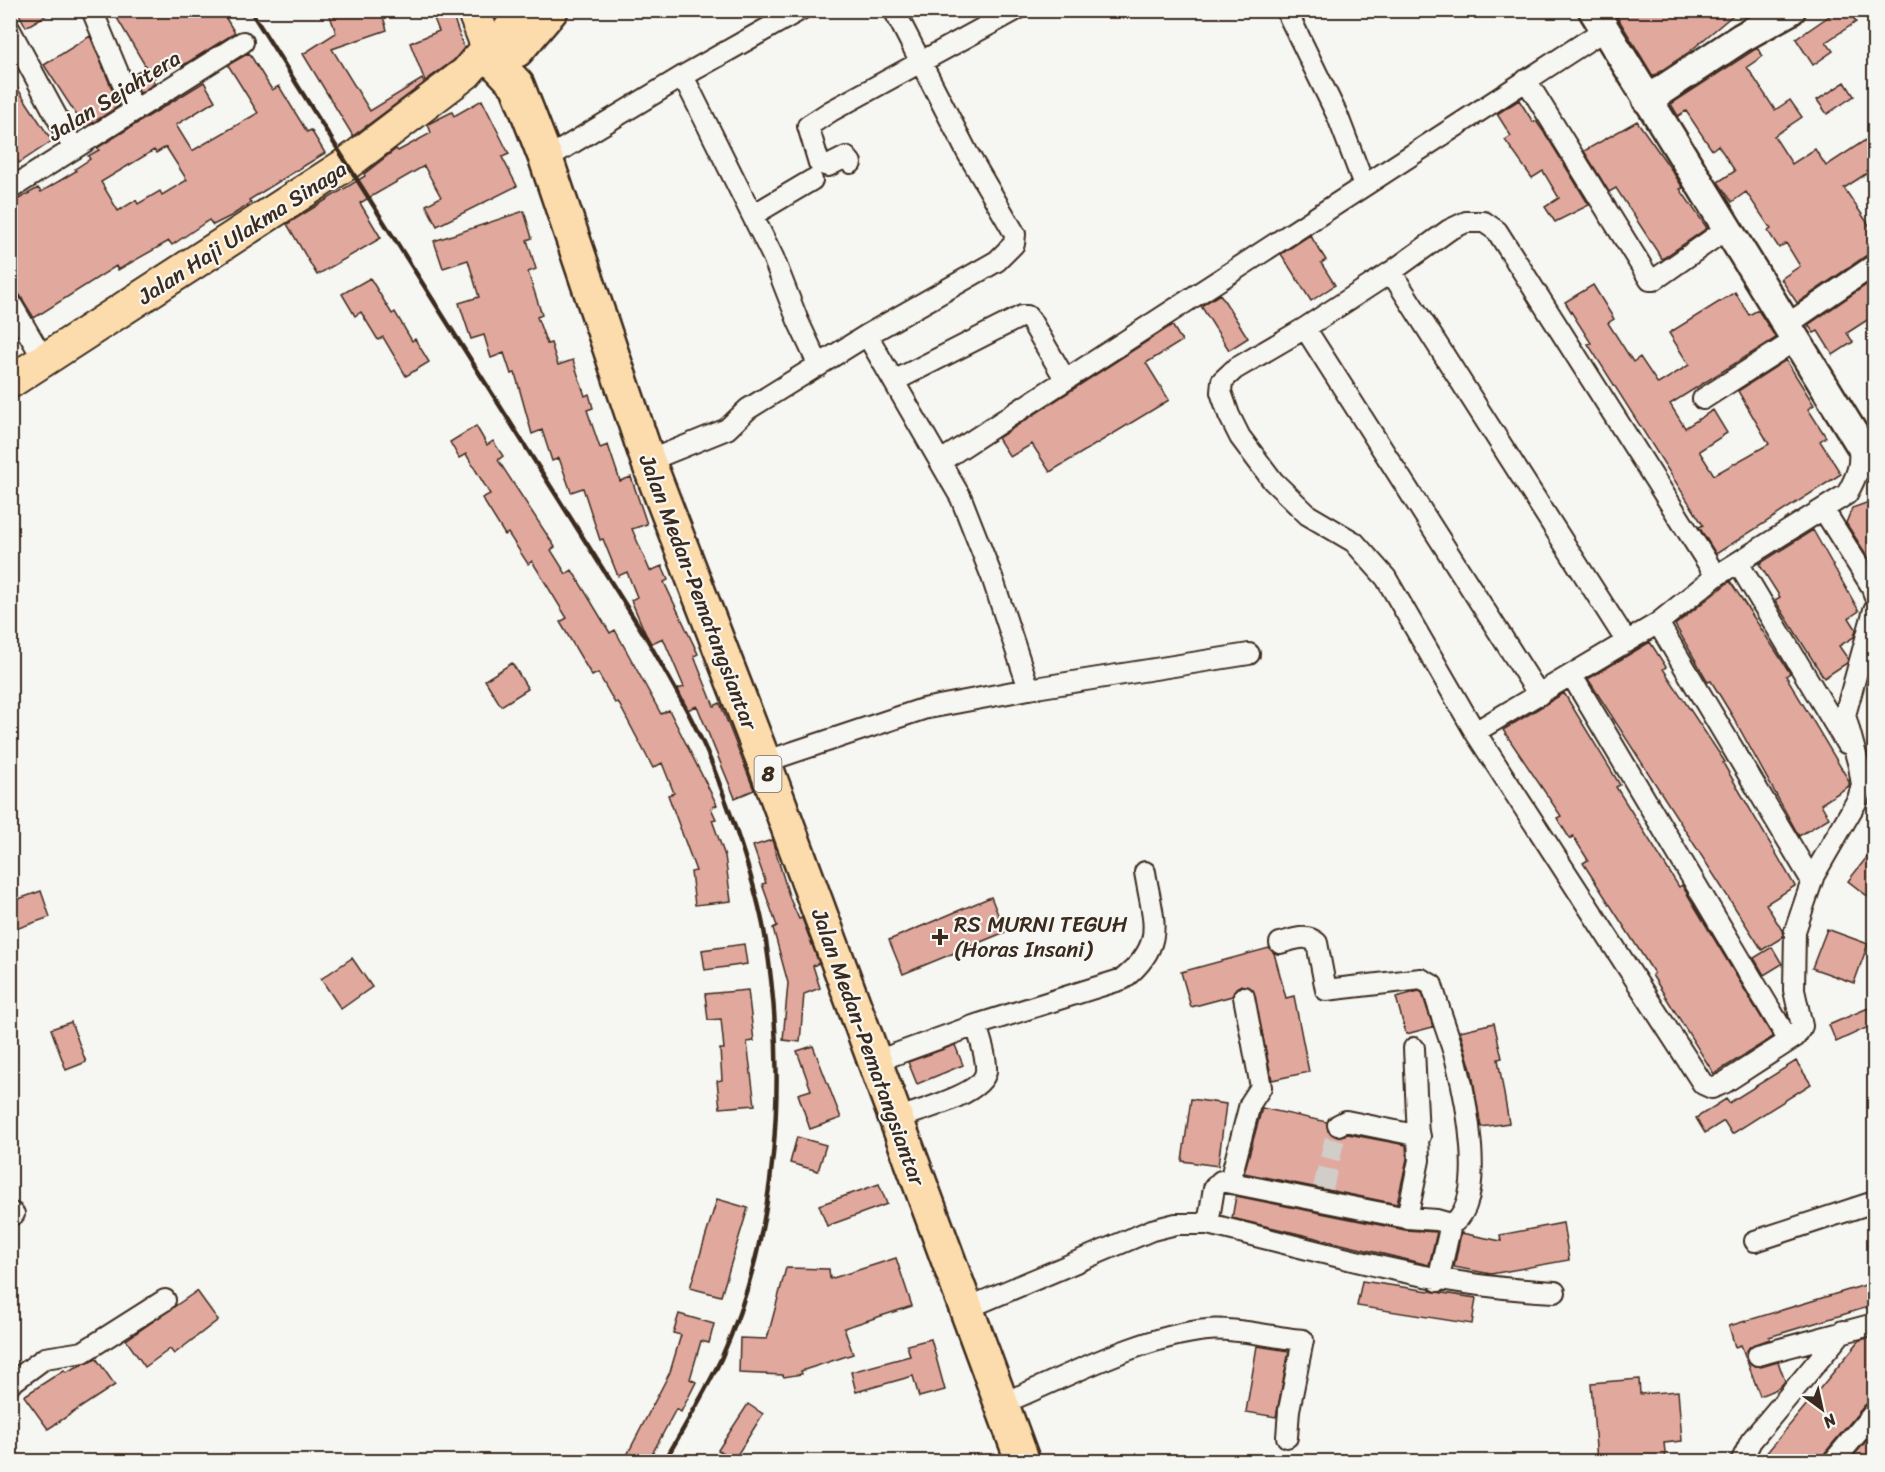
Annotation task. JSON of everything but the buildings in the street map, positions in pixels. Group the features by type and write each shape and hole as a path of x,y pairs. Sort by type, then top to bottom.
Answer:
{"highway":[{"path":"506,44 551,10"},
{"name":"Jalan Medan-Pematangsiantar","path":"506,44 648,461 764,762 964,1309 1023,1461"}],"main road":[{"path":"473,10 506,44"},
{"name":"Jalan Haji Ulakma Sinaga","path":"10,382 345,165 506,44"}],"street":[{"path":"92,10 134,111"},
{"path":"546,159 682,76 800,10"},
{"path":"648,461 727,429 748,409 867,335 998,261 1014,244 1015,234 967,152 894,10"},
{"path":"851,163 846,157 828,166 819,163 808,126 831,111 1016,10"},
{"path":"1286,10 1338,117 1364,185"},
{"path":"1647,100 1741,38 1791,10"},
{"path":"941,460 1526,80 1598,20 1875,467"},
{"path":"10,30 74,149"},
{"name":"Jalan Sejahtera","path":"10,189 243,42"},
{"path":"682,76 773,256 798,321 819,366"},
{"path":"1526,80 1650,280 1728,228"},
{"path":"753,215 812,180"},
{"path":"1716,576 1497,231 1484,222 1466,222 1449,230 1391,272 1226,376 1222,381 1221,392 1240,437 1287,498 1308,515 1354,542 1386,578 1475,732 1703,1084 1712,1088 1724,1083 1789,1041 1802,1026 1794,990 1795,931 1812,881 1858,799 1862,785 1845,715 1875,610"},
{"path":"1704,399 1875,265"},
{"path":"1391,272 1627,642"},
{"path":"10,302 45,360"},
{"path":"894,381 1022,316 1027,316 1031,321 1065,379"},
{"path":"1305,328 1539,695"},
{"path":"867,335 961,498 992,577 1029,689"},
{"path":"1475,732 1658,623 1716,576 1847,494 1857,475 1861,460 1857,439"},
{"path":"1823,509 1872,587 1875,596"},
{"path":"1738,563 1859,766"},
{"path":"1658,623 1812,881"},
{"path":"764,762 923,709 1029,689 1249,654"},
{"path":"1572,676 1789,1041"},
{"path":"874,1062 976,1025 1123,979 1147,957 1154,939 1145,872"},
{"path":"1280,943 1301,937 1312,939 1317,943 1326,990 1421,980 1432,986 1457,1062 1473,1169 1467,1206 1464,1214 1451,1224 1438,1281"},
{"path":"1230,1181 1250,1104 1261,1088 1244,997"},
{"path":"895,1119 955,1098 983,1080 986,1072 985,1062 976,1025"},
{"path":"1407,1218 1419,1160 1420,1136 1414,1048"},
{"path":"1338,1125 1346,1121 1420,1136"},
{"path":"1208,1224 1214,1188 1221,1181 1230,1181 1322,1194 1407,1218 1437,1220 1451,1224"},
{"path":"1755,1241 1875,1202"},
{"path":"964,1309 1152,1230 1176,1224 1208,1224 1438,1281 1509,1290 1555,1292"},
{"path":"10,1384 45,1358 83,1352 165,1300"},
{"path":"1758,1355 1843,1330 1875,1324"},
{"path":"1001,1404 1130,1350 1175,1335 1210,1329 1303,1340 1287,1437"},
{"path":"1741,1461 1751,1441 1843,1330"},
{"path":"1833,1461 1875,1413"}],"tunnel":[{"path":"1323,1188 1338,1125"}],"railway":[{"path":"250,10 647,639 682,701 712,764 750,875 766,941 776,1046 773,1153 766,1206 755,1259 740,1310 721,1359 664,1462"}],"place":[{"name":"RS MURNI TEGUH (Horas Insani)","path":"940,937"}]}
